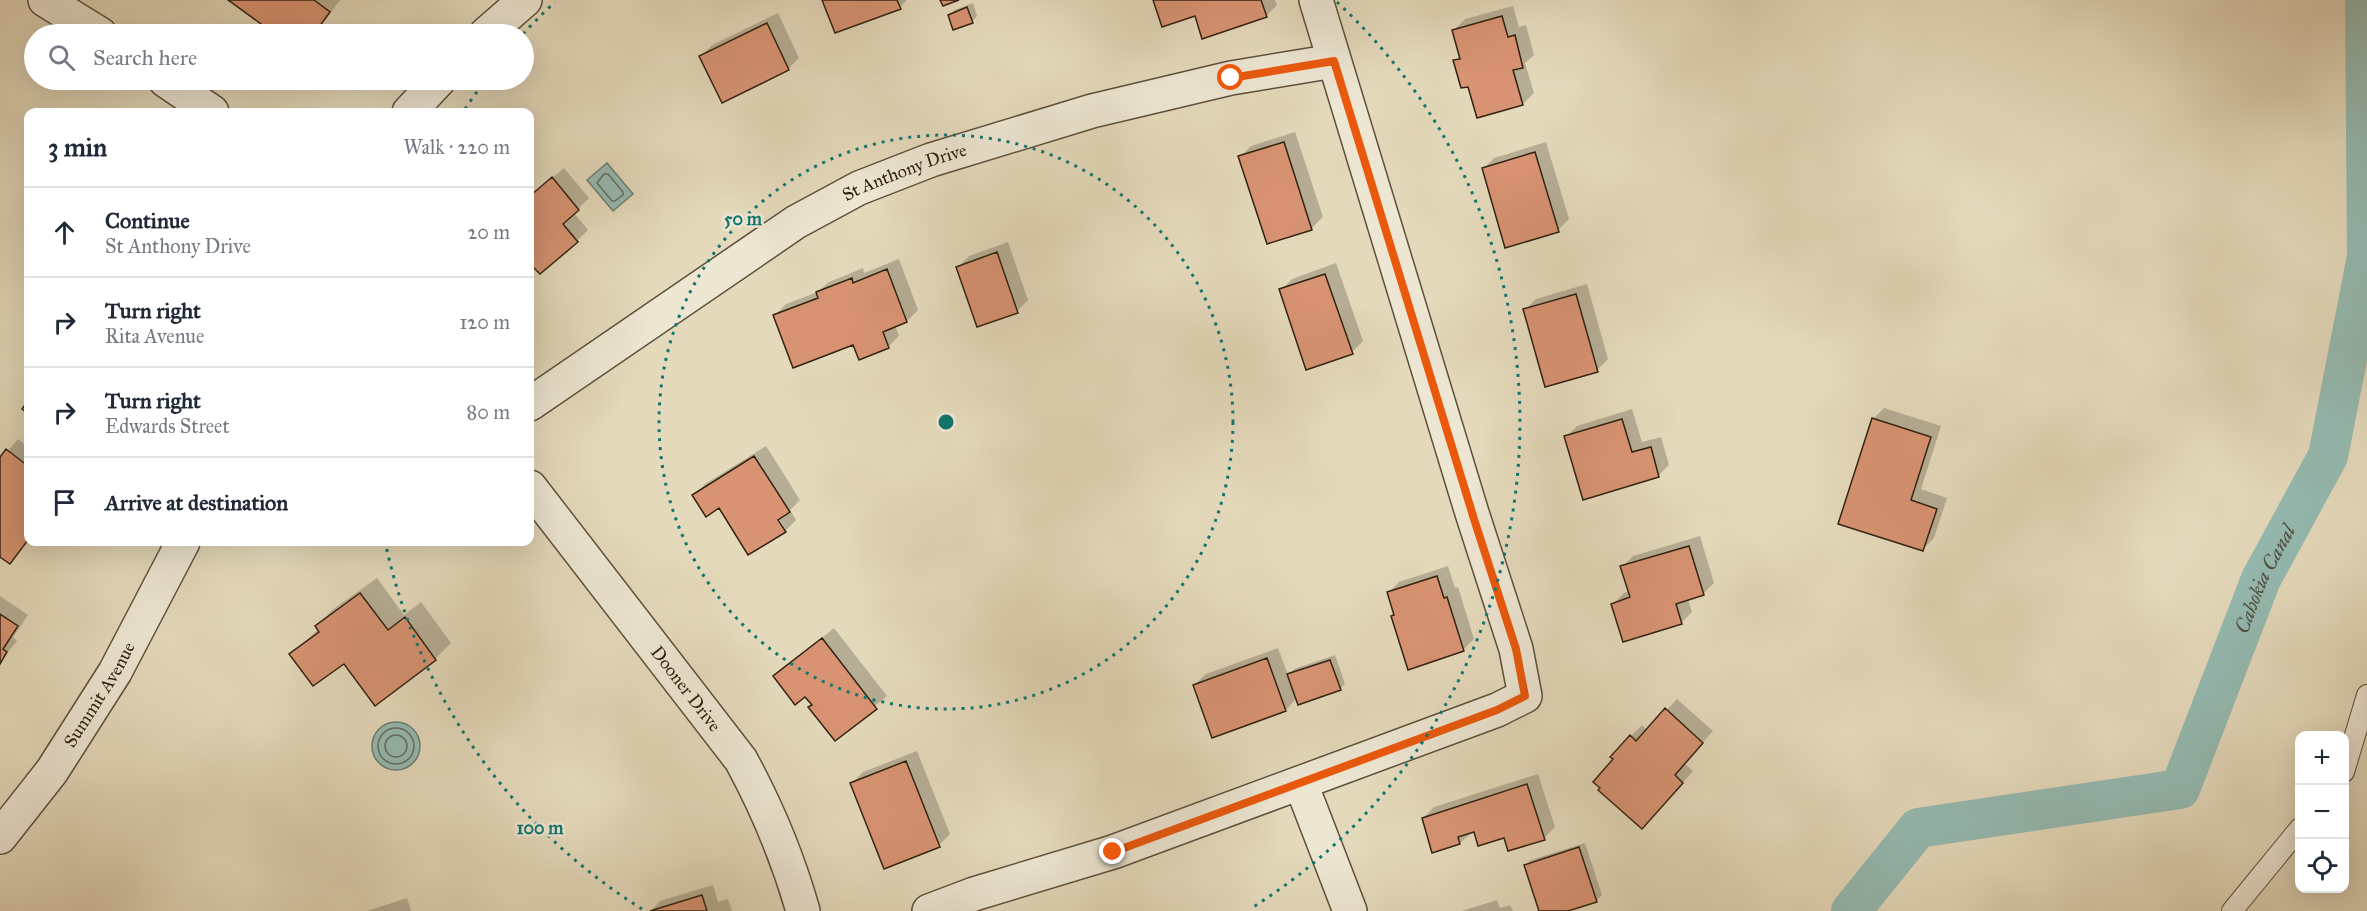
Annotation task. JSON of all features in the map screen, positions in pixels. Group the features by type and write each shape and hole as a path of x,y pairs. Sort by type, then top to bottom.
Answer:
{"street":[{"path":"45,0 84,24"},
{"path":"497,24 525,0"},
{"path":"929,911 974,894 1113,852 1505,707 1525,696 1516,649 1474,519 1316,0"},
{"name":"St Anthony Drive","path":"534,401 796,222 859,188 931,160 1092,111 1231,78 1334,61"},
{"path":"180,90 206,108"},
{"path":"413,108 430,90"},
{"name":"Dooner Drive","path":"534,493 741,760 758,792 791,870 803,911"},
{"name":"Summit Avenue","path":"0,837 52,771 115,672 181,546"},
{"path":"1301,784 1350,911"}],"lane":[{"path":"2349,755 2367,695"},
{"path":"2232,911 2295,834"}],"water":[{"path":"607,163 633,194 613,211 587,180"},
{"path":"391,722 401,722 413,729 420,741 420,751 413,763 401,770 391,770 376,759 372,751 372,741 383,726"}],"building":[{"path":"228,0 314,0 330,12 321,24 261,24"},
{"path":"822,0 897,0 901,9 835,33"},
{"path":"940,0 959,0 943,6"},
{"path":"1153,0 1261,0 1267,17 1202,39 1195,16 1162,27"},
{"path":"967,7 973,23 953,30 948,15"},
{"path":"1502,16 1508,37 1515,35 1523,68 1513,70 1523,105 1477,118 1468,87 1461,88 1453,60 1460,59 1452,30"},
{"path":"767,23 789,70 722,103 699,56"},
{"path":"1284,142 1312,230 1267,244 1238,156"},
{"path":"1535,152 1559,232 1505,248 1482,168"},
{"path":"552,177 579,210 563,224 578,242 540,274 534,268 534,193"},
{"path":"997,252 1018,313 977,327 956,267"},
{"path":"887,269 907,322 883,332 889,348 859,360 853,345 793,368 773,315 818,298 816,292 852,278 853,283"},
{"path":"1325,274 1353,354 1306,370 1279,289"},
{"path":"1576,294 1598,372 1545,387 1523,309"},
{"path":"1872,418 1931,437 1911,500 1937,509 1923,551 1838,524"},
{"path":"1622,419 1632,452 1651,447 1659,477 1583,500 1564,436"},
{"path":"6,449 24,463 24,545 10,564 0,557 0,457"},
{"path":"754,456 790,512 778,520 786,532 748,555 719,508 706,517 692,495"},
{"path":"1689,546 1704,595 1676,604 1682,624 1623,642 1611,604 1630,597 1620,566"},
{"path":"1437,576 1444,598 1447,597 1464,651 1408,670 1391,616 1394,615 1387,592"},
{"path":"360,593 388,630 405,617 436,660 375,706 344,664 313,686 289,654 319,632 315,626"},
{"path":"0,614 18,626 3,649 7,652 0,664"},
{"path":"822,638 877,709 835,741 808,707 812,705 805,697 795,705 773,676"},
{"path":"1267,658 1286,711 1212,738 1193,685"},
{"path":"1330,660 1341,690 1298,705 1287,674"},
{"path":"1665,708 1703,743 1675,775 1683,783 1642,829 1598,790 1600,788 1593,782 1613,759 1610,757 1630,735 1636,741"},
{"path":"906,761 940,847 884,869 850,783"},
{"path":"1527,784 1545,840 1508,851 1504,838 1478,846 1474,832 1458,837 1460,844 1432,853 1422,818"},
{"path":"1579,847 1597,902 1568,911 1539,911 1524,865"},
{"path":"702,895 707,911 650,911"}],"waterway":[{"name":"Cahokia Canal","path":"1851,911 1918,828 2180,789 2261,579 2328,456 2367,257 2365,0"}],"route":[{"path":"1113,852 1513,704 1525,696 1516,649 1334,61 1231,78"}]}
